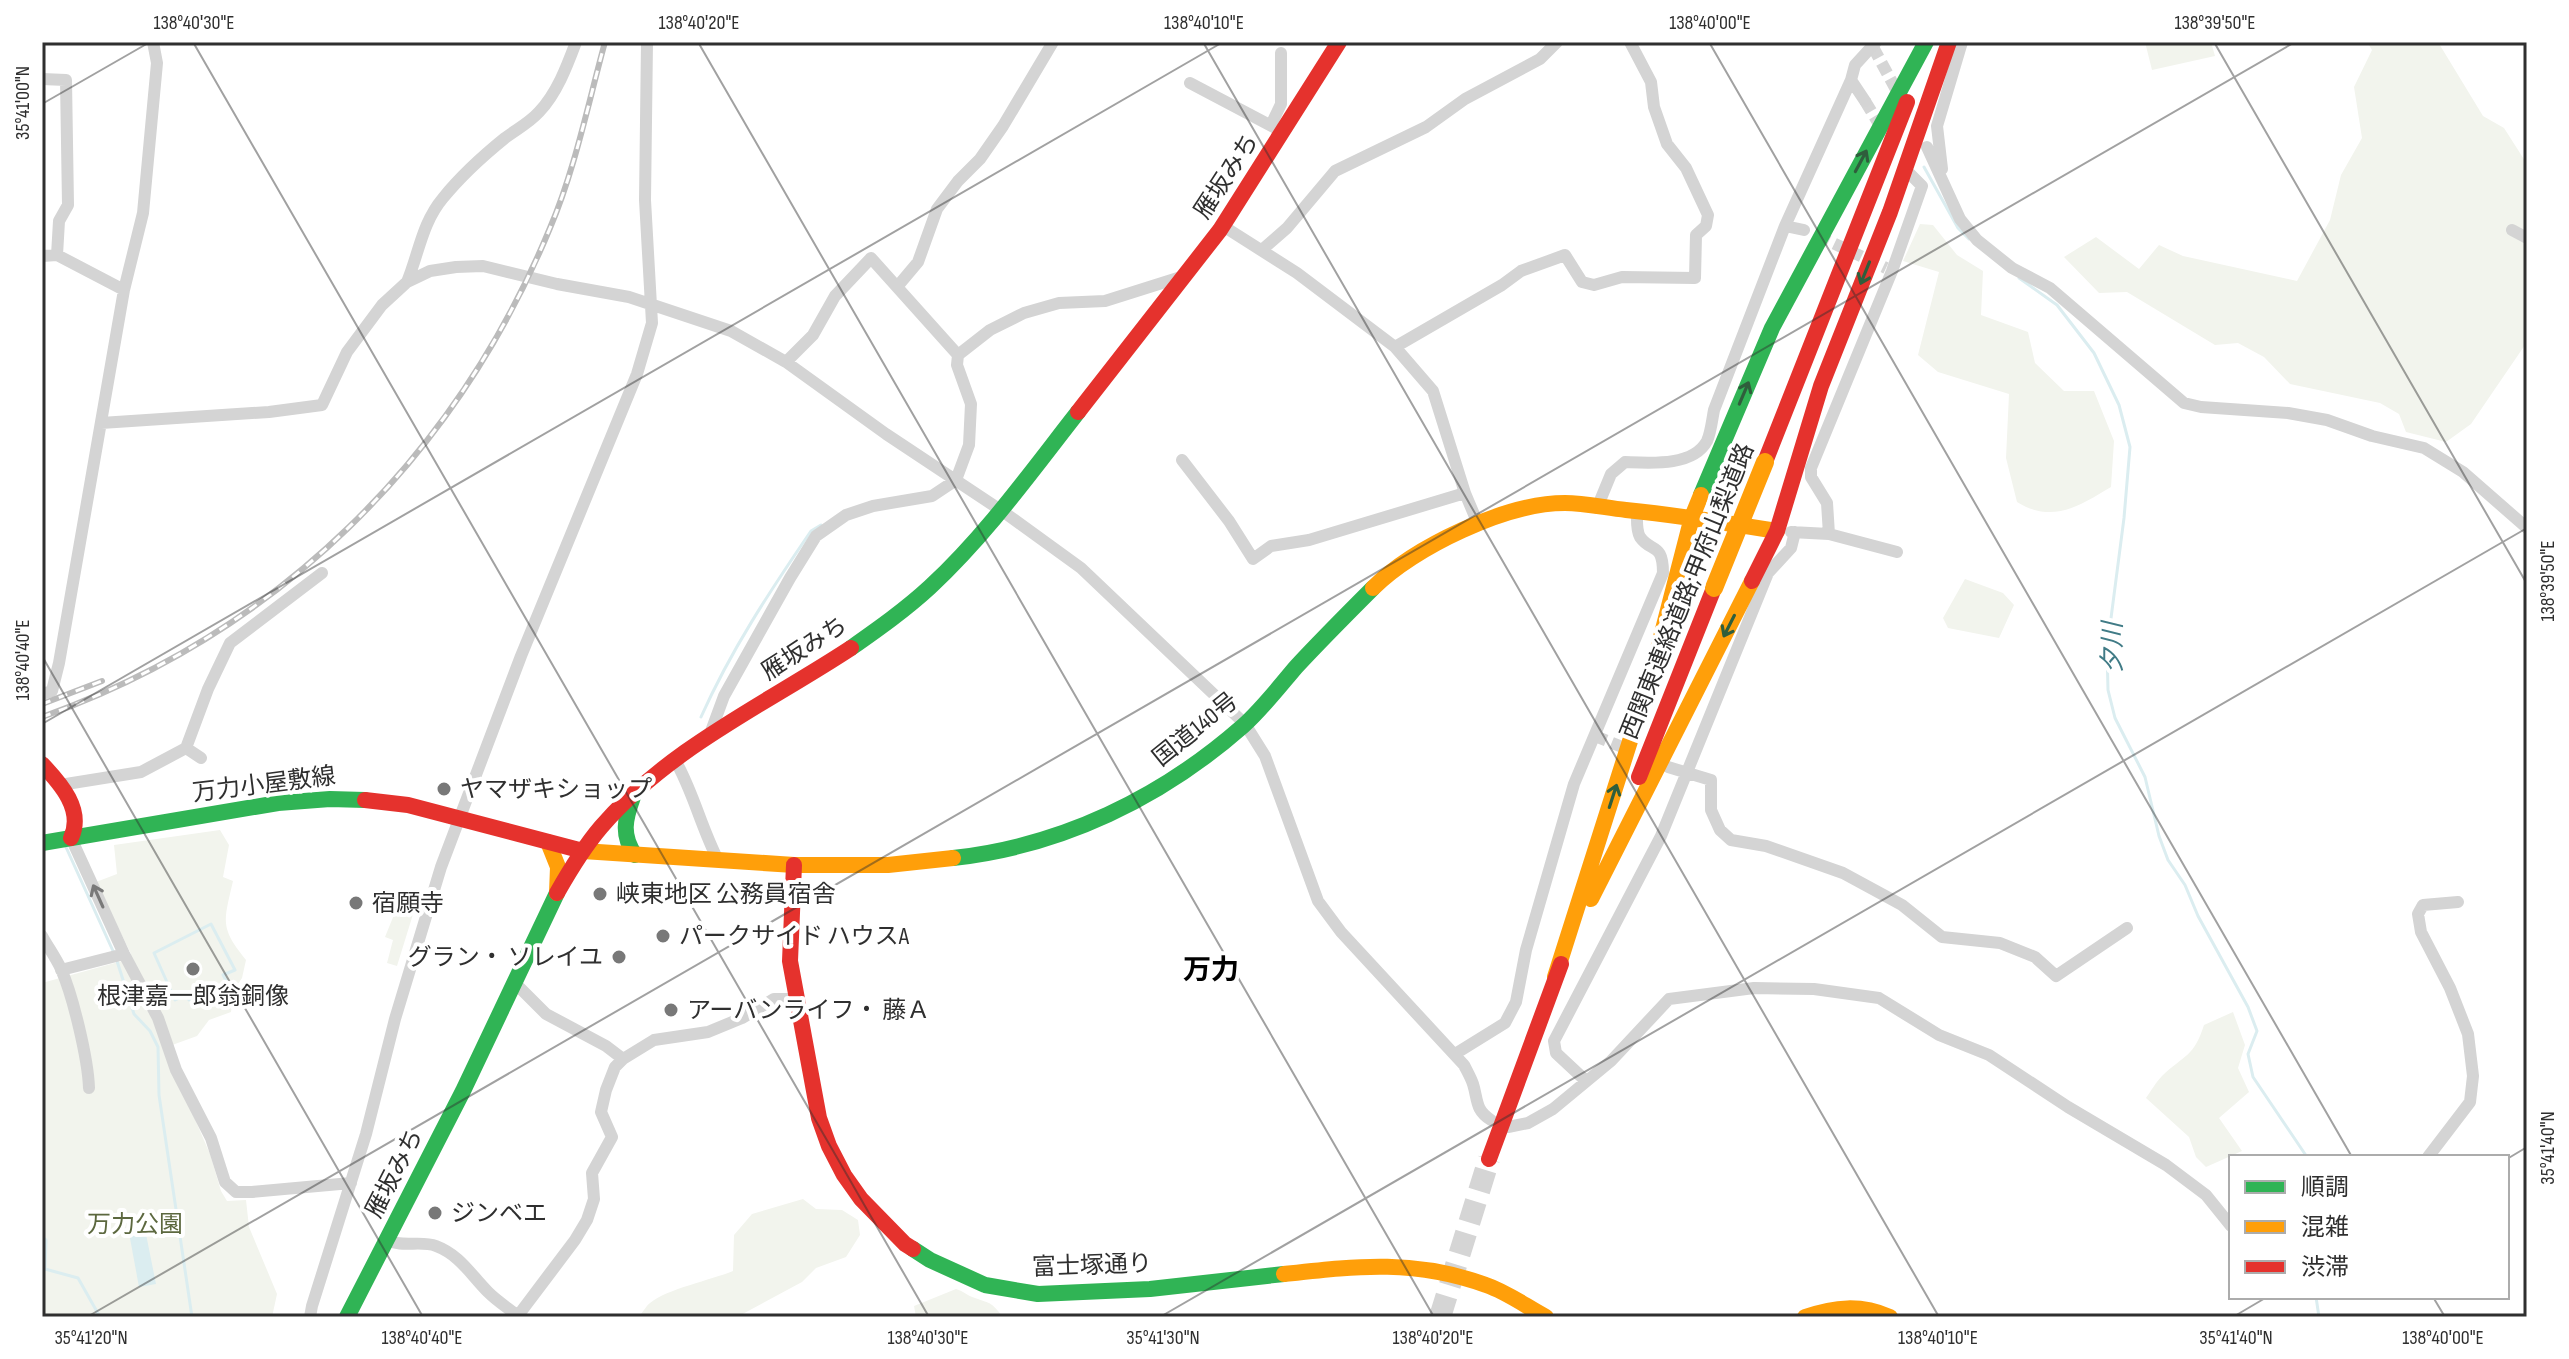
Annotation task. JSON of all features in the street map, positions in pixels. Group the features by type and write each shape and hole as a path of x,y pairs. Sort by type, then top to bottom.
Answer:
{"main road":[{"name":"雁坂みち","path":"347,1317 516,984 556,898 600,828 636,789 675,760 844,652 893,618 928,588 999,510 1223,226 1277,129 1339,42"},
{"path":"1555,977 1652,672 1692,517 1772,328 1926,42"},
{"name":"西関東連絡道路;甲府山梨道路","path":"1489,1159 1555,977 1584,913 1855,230 1933,42"},
{"path":"1584,913 1786,532 1821,386 1890,212 1949,42"},
{"name":"国道140号","path":"583,851 794,865 902,864 958,858 1034,844 1108,815 1151,794 1191,768 1245,724 1287,676 1387,574 1428,547 1478,524 1521,510 1564,503 1692,517 1786,532"},
{"path":"42,764 60,785 71,805 76,826 71,838"},
{"path":"635,855 623,832 636,789"},
{"name":"万力小屋敷線","path":"42,843 255,806 340,797 387,800 583,851"},
{"path":"548,842 558,867 556,898"},
{"name":"富士塚通り","path":"794,865 790,961 819,1118 844,1175 861,1199 905,1244 964,1277 995,1287 1038,1294 1150,1289 1362,1266 1412,1266 1487,1285 1546,1317"},
{"path":"1805,1317 1839,1307 1871,1307 1890,1317"}],"street":[{"path":"42,694 52,691 59,663 124,290 143,213 157,63 153,42"},
{"path":"407,282 421,236 443,197 506,138 527,125 541,111 554,92 576,42"},
{"path":"310,1317 351,1183 412,959 458,817 637,374 652,323 645,200 647,42"},
{"path":"897,287 918,262 937,209 980,159 1003,126 1053,42"},
{"path":"1263,249 1287,228 1335,171 1426,127 1465,99 1540,59 1557,42"},
{"path":"1395,347 1521,271 1565,255 1582,282 1594,285 1622,277 1695,278 1696,235 1706,226 1708,215 1686,168 1667,144 1654,107 1651,82 1630,42"},
{"path":"1943,180 1937,126 1962,42"},
{"path":"1597,508 1611,474 1625,462 1689,457 1707,441 1714,410 1785,226 1855,65 1874,45"},
{"path":"1190,83 1277,129 1281,104 1281,53"},
{"path":"42,79 66,80 68,205 59,221 57,255"},
{"path":"1851,80 1865,101"},
{"path":"1927,147 1960,219 1977,240 2012,268 2050,288 2184,403 2327,420 2372,436 2424,448 2463,472 2527,528"},
{"path":"1829,534 1827,503 1811,477 1811,468 1922,186 1910,174"},
{"path":"1223,226 1263,249 1395,347 1433,391 1478,524"},
{"path":"1785,226 1804,230"},
{"path":"2512,230 2527,238"},
{"path":"42,256 57,255 124,290"},
{"path":"786,362 813,335 835,296 871,258 958,355"},
{"path":"101,423 269,412 322,405 347,352 366,323 407,282 430,271 483,266 651,304 731,331 786,362 1081,568 1245,724 1265,756 1318,901 1341,932 1464,1065 1473,1084 1480,1113 1491,1120"},
{"path":"709,737 724,696 816,536 846,515 873,506 932,496 956,480 969,445 971,404 957,365 958,355 990,330 1024,313 1059,303 1105,301 1186,275"},
{"path":"1182,460 1229,521 1253,559 1271,546 1309,540 1465,493"},
{"path":"1455,1054 1505,1023 1516,1002 1526,950 1574,784 1663,573 1659,553 1638,533 1637,511"},
{"path":"1586,1081 1556,1053 1554,1041 1661,836 1768,573 1791,548 1786,532 1829,534 1897,552"},
{"path":"60,785 141,772 186,748 208,689 230,643 322,573"},
{"path":"186,748 201,758"},
{"path":"675,760 684,774 704,832 718,860"},
{"path":"1668,767 1711,780 1711,810 1720,830 1731,840 1766,846 1843,873 1902,905 1942,937 2000,943 2035,957 2056,976 2127,928"},
{"path":"71,838 118,956 158,1018 176,1070 211,1138 225,1182 236,1192 351,1183"},
{"path":"2430,1155 2470,1102 2473,1076 2468,1034 2450,988 2421,932 2418,914 2423,905 2458,902"},
{"path":"42,936 61,970 88,1065 89,1088"},
{"path":"61,970 118,956"},
{"path":"516,984 546,1014 606,1046 623,1059"},
{"path":"1508,1127 1528,1123 1553,1109 1611,1061 1669,999 1754,988 1814,989 1879,998 1939,1035 1989,1055 2068,1107 2166,1165 2206,1195 2229,1224"},
{"path":"387,1240 391,1243 431,1244 447,1251 466,1265 492,1296 517,1317 587,1220 594,1199 592,1173 612,1137 601,1112 615,1067 654,1040 708,1032 742,1018 774,999 797,999"}],"green space":[{"path":"2145,42 2211,42 2215,56 2152,70"},
{"path":"2367,42 2438,42 2483,116 2504,128 2527,164 2527,342 2471,424 2446,442 2406,432 2399,414 2380,403 2290,384 2264,357 2238,343 2215,345 2127,292 2099,293 2064,257 2096,237 2139,269 2159,245 2183,256 2297,281 2330,220 2341,175 2362,138 2354,87 2372,50"},
{"path":"1920,224 1933,225 1957,255 1983,271 1981,315 2028,332 2035,363 2064,391 2094,391 2114,441 2111,487 2077,506 2054,512 2042,512 2017,502 2006,458 2009,394 1938,372 1918,355 1939,272 1903,261"},
{"path":"1965,579 2003,593 2014,605 1999,638 1948,628 1943,618"},
{"name":"万力公園","path":"220,830 229,845 223,877 233,881 226,923 231,939 246,960 242,978 234,990 231,1012 209,1020 197,1036 164,1048 210,1154 221,1191 227,1201 246,1200 249,1227 277,1294 272,1317 42,1317 42,983 122,961 131,954 96,882 117,874 114,845"},
{"path":"398,905 414,911 397,966 387,963 393,940 385,937"},
{"path":"2233,1012 2245,1045 2238,1068 2249,1092 2219,1118 2242,1151 2206,1167 2196,1157 2189,1137 2146,1098 2162,1076 2192,1050 2204,1025"},
{"path":"803,1199 816,1209 842,1210 858,1220 860,1235 846,1257 816,1268 802,1282 737,1317 638,1317 650,1303 667,1293 733,1271 734,1235 752,1214"},
{"path":"956,1289 991,1304 1003,1317 916,1317 914,1306"}],"shaded area":[{"path":"143,1219 156,1284 139,1287 127,1222"}],"waterway":[{"name":"夕川","path":"1924,167 1958,228 1969,239"},
{"name":"夕川","path":"2019,278 2057,305 2094,353 2119,405 2130,447 2107,649 2108,690 2115,718 2145,777 2168,860 2185,885 2198,916 2248,1007 2257,1031 2248,1054 2253,1077 2306,1155"},
{"path":"701,717 725,668 766,599 811,531 821,525"},
{"path":"65,845 113,951"},
{"path":"211,924 235,970 223,975 227,982 189,1000 186,995 175,1000 154,953 211,924"},
{"path":"116,958 134,1014 150,1031 158,1047 159,1095 192,1317"},
{"path":"42,1237 46,1240 45,1269 78,1278 100,1317"},
{"name":"夕川","path":"2316,1299 2319,1317"}],"tunnel":[{"path":"1873,47 1900,97"},
{"path":"1865,101 1882,129"},
{"path":"1818,236 1886,268"},
{"path":"1595,736 1632,751"},
{"path":"1440,1317 1489,1159"}],"railway":[{"path":"42,717 128,681 208,638 281,586 349,527 410,462 464,390 511,312 559,206 605,42"},
{"path":"42,704 102,681"}],"traffic: fast":[{"path":"1701,495 1772,328 1926,42"},
{"path":"851,648 911,604 951,567 1078,412"},
{"path":"953,858 993,852 1071,830 1144,796 1178,775 1250,719 1373,588"},
{"path":"633,797 626,827 635,855"},
{"path":"42,843 278,803 365,800"},
{"path":"347,1317 463,1091 557,893"},
{"path":"913,1249 985,1285 1038,1294 1150,1289 1284,1274"}],"traffic: slow":[{"path":"1714,588 1765,462"},
{"path":"1555,977 1652,672 1692,517 1701,495"},
{"path":"1373,588 1412,557 1462,530 1541,505 1580,504 1777,531"},
{"path":"1591,899 1752,581"},
{"path":"548,842 558,867 557,893"},
{"path":"583,851 794,865 888,865 953,858"},
{"path":"1284,1274 1361,1267 1434,1271 1494,1288 1546,1317"},
{"path":"1805,1317 1848,1308 1890,1317"}],"traffic: jam":[{"path":"1078,412 1220,230 1339,42"},
{"path":"1752,581 1777,531 1821,386 1890,212 1949,42"},
{"path":"1765,462 1907,102"},
{"path":"1639,777 1714,588"},
{"path":"557,893 601,827 657,774 720,729 851,648"},
{"path":"42,764 63,789 73,808 75,817 71,838"},
{"path":"365,800 408,805 583,851"},
{"path":"794,865 790,961 819,1118 844,1175 861,1199 913,1249"},
{"path":"1489,1159 1561,964"}],"place":[{"name":"ヤマザキショップ","path":"444,789"},
{"name":"峡東地区 公務員宿舎","path":"600,894"},
{"name":"宿願寺","path":"356,903"},
{"name":"パークサイド ハウスA","path":"663,936"},
{"name":"グラン・ ソレイユ","path":"619,957"},
{"name":"根津嘉一郎翁銅像","path":"193,969"},
{"name":"アーバンライフ・ 藤Ａ","path":"671,1010"},
{"name":"ジンベエ","path":"435,1213"}],"district":[{"name":"万力","path":"1211,969"}]}
